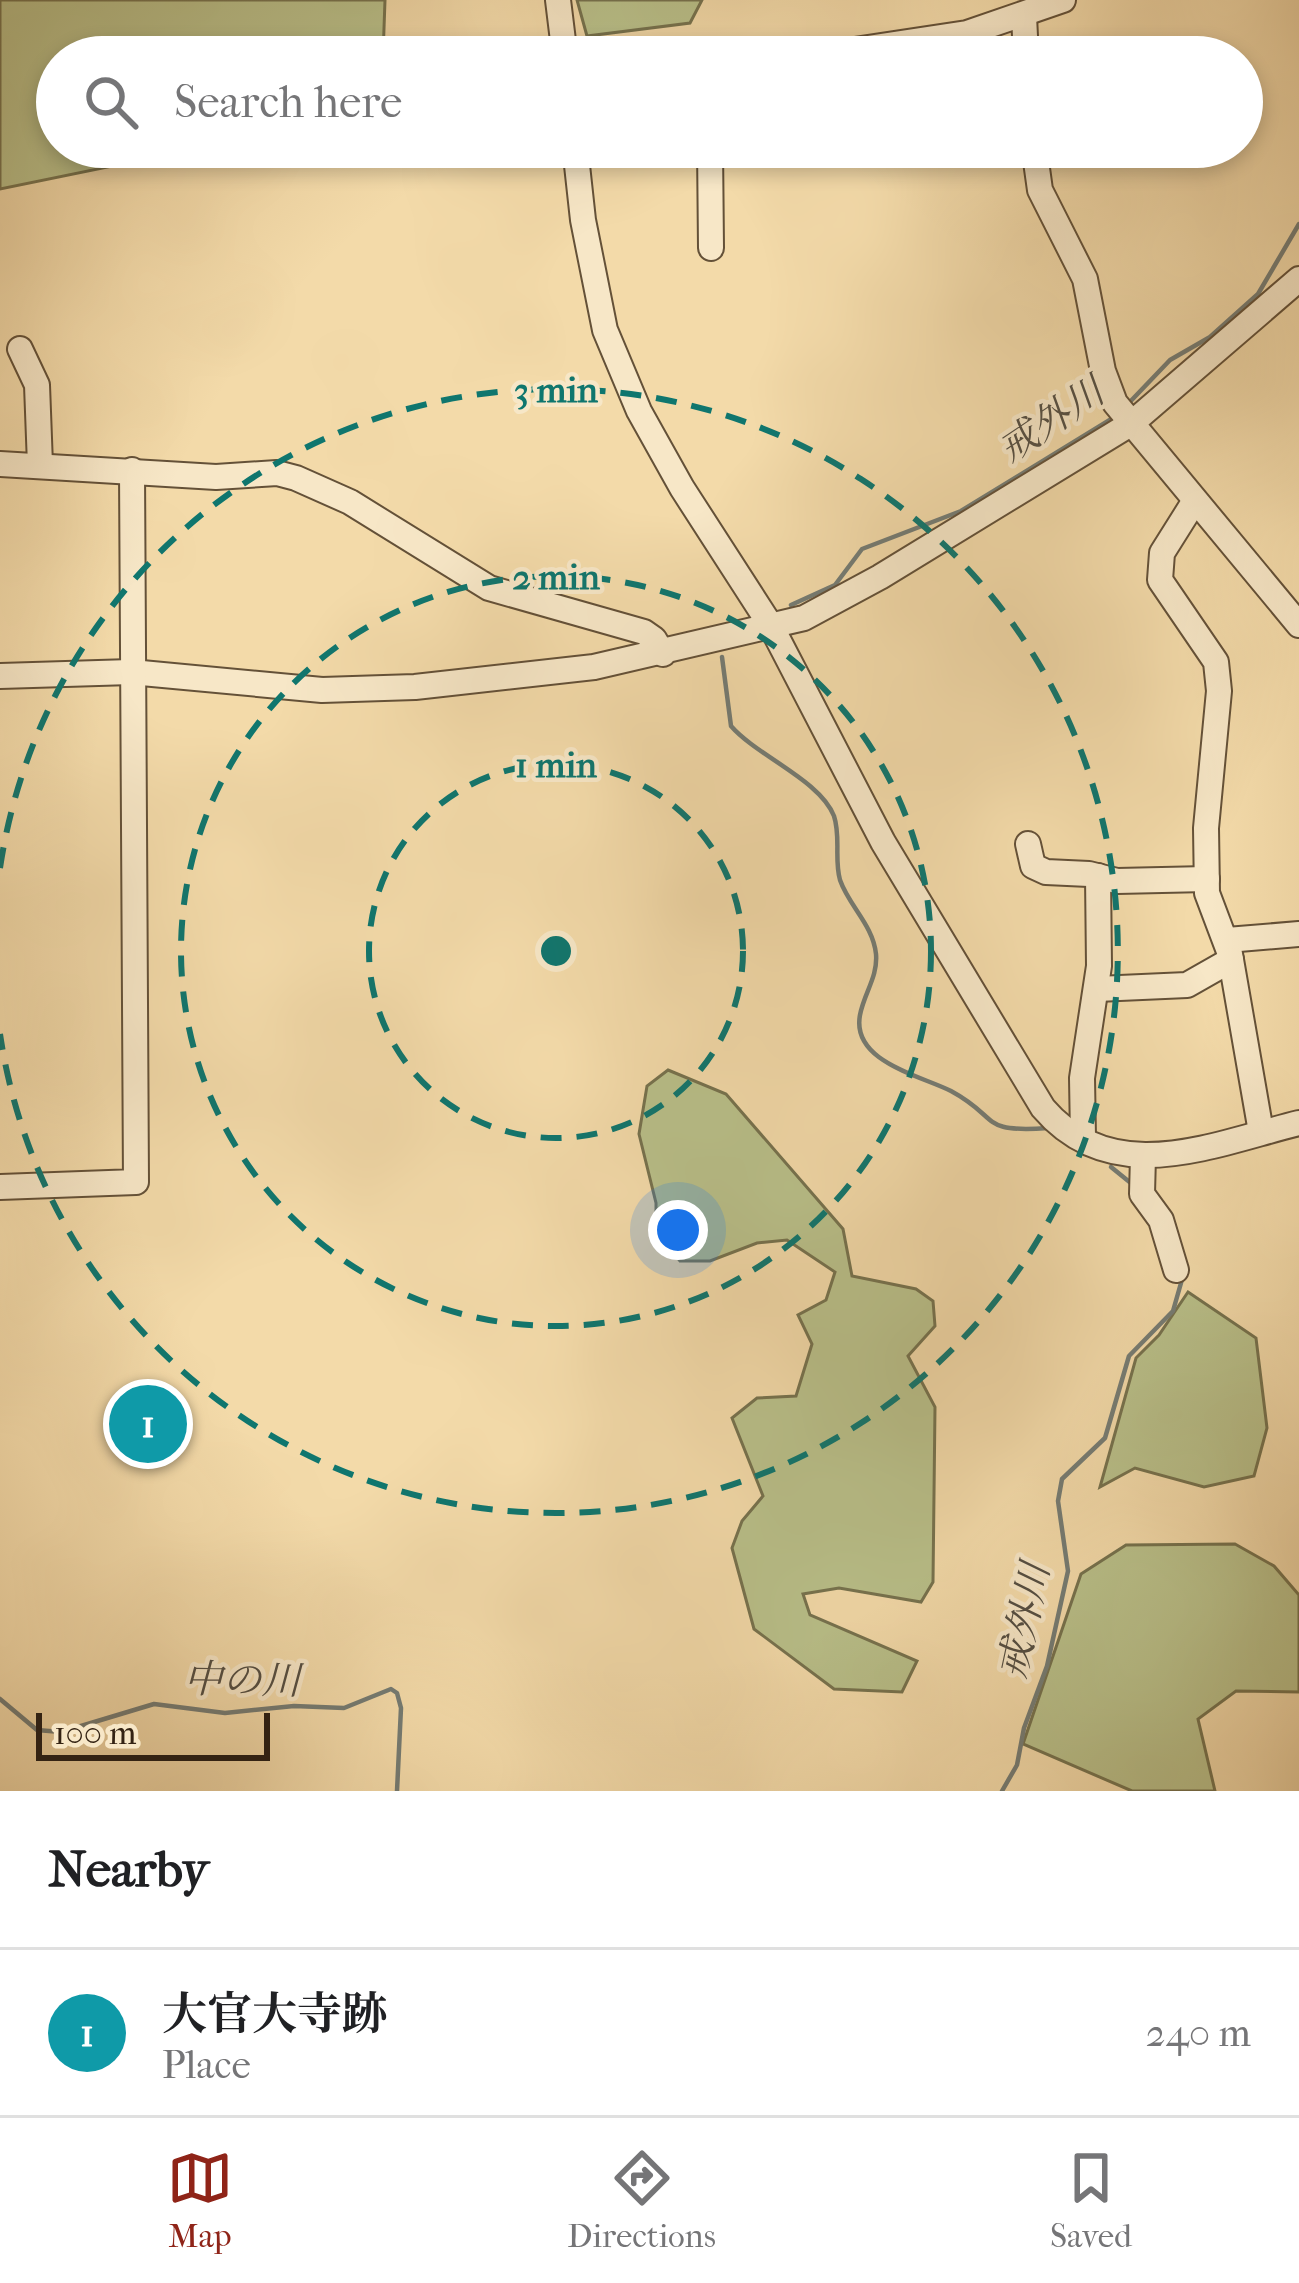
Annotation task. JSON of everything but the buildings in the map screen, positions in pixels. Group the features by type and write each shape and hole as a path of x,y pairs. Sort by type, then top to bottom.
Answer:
{"street":[{"path":"558,0 562,36"},
{"path":"947,36 1024,16 1063,0"},
{"path":"1024,16 1025,36"},
{"path":"578,168 605,330 638,411 771,626 883,842 1043,1108 1143,1177 1176,1270"},
{"path":"710,168 711,248"},
{"path":"1037,168 1040,190 1085,279 1102,370 1123,413 1299,626"},
{"path":"0,676 131,672 363,691 594,667 663,654 827,609 1123,413 1299,279"},
{"path":"20,349 37,386 40,465"},
{"path":"0,464 216,477 277,473 296,478 350,502 470,579 644,632 655,639 663,654"},
{"path":"0,1187 136,1182 132,470"},
{"path":"1194,502 1159,565 1166,592 1210,650 1218,675 1206,828 1207,879 1210,906 1229,950 1262,1132"},
{"path":"1028,844 1033,866 1039,870 1117,880 1207,879"},
{"path":"1083,1138 1082,1078 1097,988 1098,876"},
{"path":"1097,988 1187,985 1229,950 1299,934"},
{"path":"1143,1177 1196,1150 1299,1123"}],"green space":[{"path":"0,0 385,0 384,36 36,36 36,168 103,168 0,189"},
{"path":"577,0 702,0 690,23 587,36"},
{"path":"668,1070 726,1094 843,1229 852,1276 916,1289 933,1301 935,1326 908,1356 935,1407 933,1582 921,1602 839,1588 803,1594 810,1615 917,1661 902,1692 834,1689 754,1629 732,1548 742,1521 763,1496 732,1418 757,1398 796,1396 812,1344 798,1315 826,1300 835,1272 787,1240 757,1243 710,1261 680,1261 656,1231 656,1203 639,1134 647,1086"},
{"path":"1188,1292 1256,1338 1267,1428 1254,1476 1204,1487 1135,1468 1100,1487 1136,1358 1159,1335"},
{"path":"1235,1544 1274,1566 1299,1595 1299,1692 1236,1691 1198,1719 1215,1791 1132,1791 1023,1744 1081,1574 1126,1545"}],"waterway":[{"name":"戒外川","path":"1126,406 1170,360 1210,337 1258,294 1299,224"},
{"name":"戒外川","path":"791,605 835,585 862,549 961,511 1113,418"},
{"name":"戒外川","path":"722,657 731,726 816,791 834,816 840,880 876,954 860,1015 866,1045 891,1065 951,1091 1000,1126 1048,1128"},
{"name":"戒外川","path":"1111,1167 1132,1184"},
{"name":"戒外川","path":"1174,1224 1182,1253"},
{"name":"戒外川","path":"1002,1791 1017,1765 1024,1728 1047,1666 1068,1571 1058,1501 1062,1479 1105,1438 1129,1356 1173,1311 1183,1276"},
{"name":"中の川","path":"0,1699 37,1730 61,1732 154,1704 225,1713 294,1706 344,1708 391,1689 401,1708 397,1791"}],"place":[{"name":"大官大寺跡","path":"148,1424"}]}
